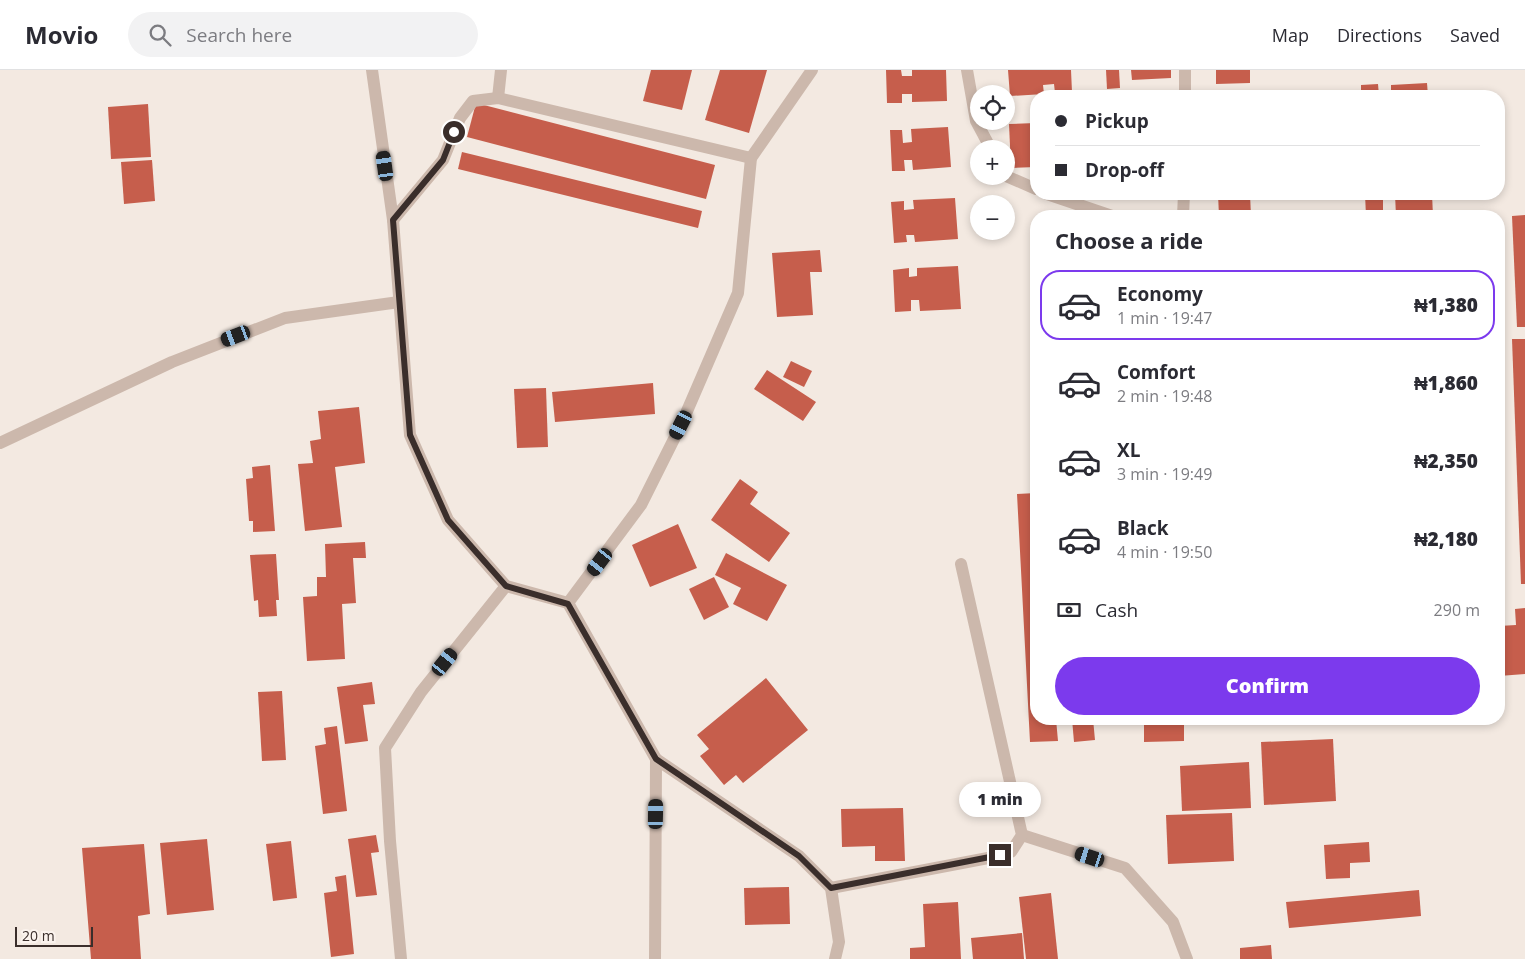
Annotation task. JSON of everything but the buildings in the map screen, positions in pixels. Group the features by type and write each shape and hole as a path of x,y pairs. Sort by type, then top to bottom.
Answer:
{"street":[{"path":"372,70 393,220 410,435 448,520 506,586 568,604 656,759 799,856 831,888 839,942 835,959"},
{"path":"498,98 501,70"},
{"path":"568,604 641,505 681,425 738,293 751,158 812,70"},
{"path":"967,70 976,122 986,140"},
{"path":"1185,70 1185,90"},
{"path":"393,220 443,160 460,118 472,101 498,98 751,158"},
{"path":"1015,180 1030,186"},
{"path":"1065,200 1094,210"},
{"path":"0,443 172,362 285,318 399,302"},
{"path":"831,888 1011,852 1022,835 961,564"},
{"path":"401,959 390,842 385,748 421,692 506,586"},
{"path":"655,959 656,759"},
{"path":"1022,835 1125,868 1173,922 1187,959"}],"route":[{"path":"454,132 443,160 393,220 410,435 448,520 506,586 568,604 656,759 799,856 831,888 1000,855"}]}
